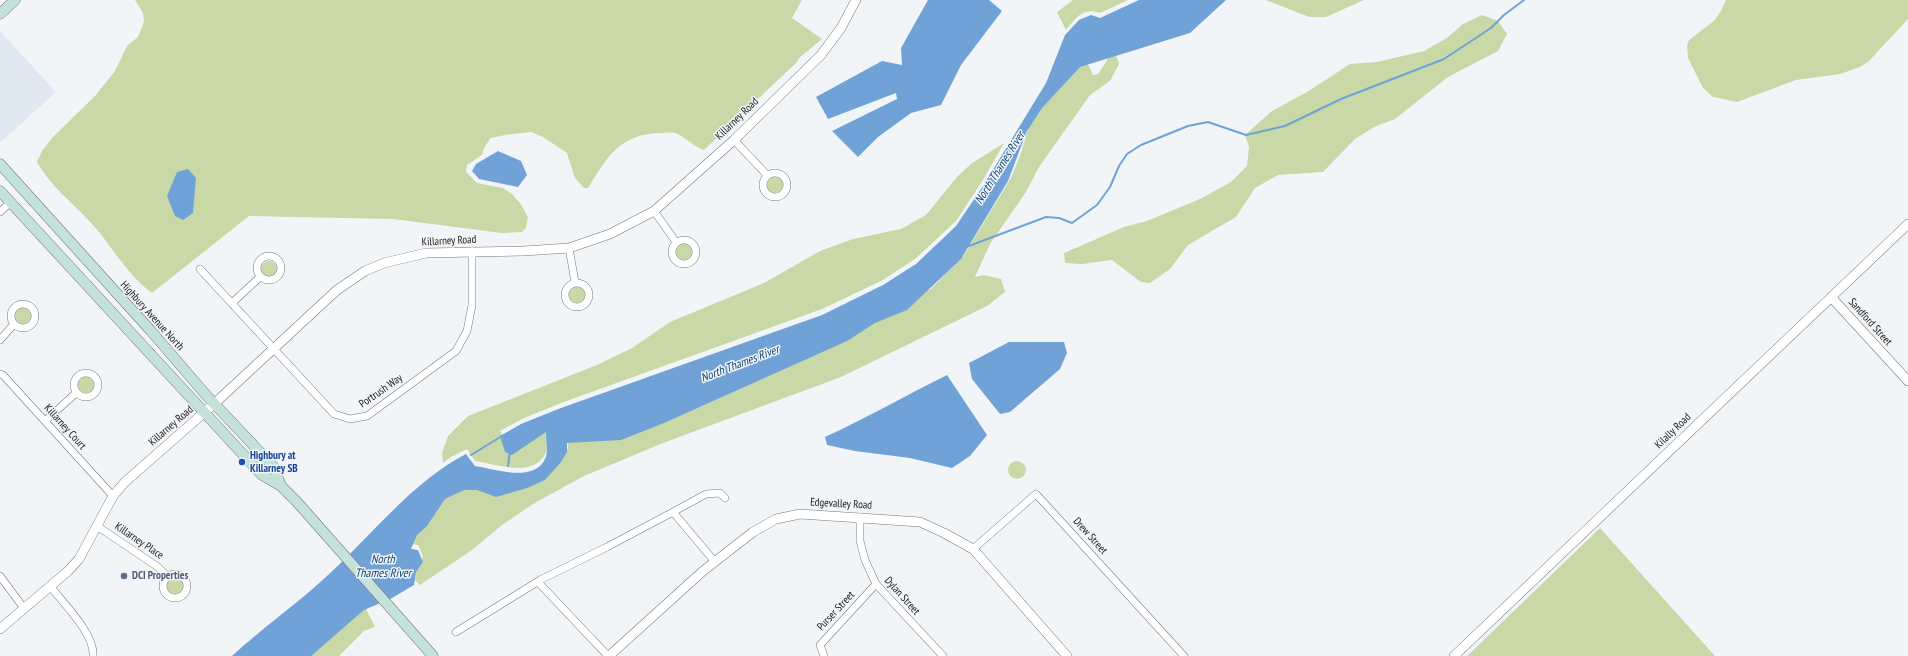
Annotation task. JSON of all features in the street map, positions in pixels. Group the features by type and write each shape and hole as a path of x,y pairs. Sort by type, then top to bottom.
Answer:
{"main road":[{"path":"0,14 15,0"},
{"name":"Highbury Avenue North","path":"0,164 215,404 274,467 281,486"},
{"name":"Highbury Avenue North","path":"0,191 262,475 281,486 393,609 433,656"}],"street":[{"name":"Killarney Road","path":"0,629 68,571 79,559 113,496 167,444 215,404 337,290 365,271 384,263 426,253 472,251 524,252 569,248 610,234 654,211 734,140 821,55 841,28 856,0"},
{"path":"734,140 767,175"},
{"path":"0,212 10,202"},
{"path":"654,211 676,242"},
{"name":"Kilally Road","path":"1454,656 1908,224"},
{"path":"569,248 575,282"},
{"name":"Portrush Way","path":"200,269 334,414 350,419 367,416 456,351 467,331 472,305 472,251"},
{"path":"232,303 260,277"},
{"name":"Sandford Street","path":"1831,297 1908,382"},
{"path":"0,340 14,324"},
{"name":"Killarney Court","path":"0,374 3,375 113,496"},
{"path":"45,421 76,393"},
{"path":"456,632 538,582 706,494 720,493 725,498"},
{"name":"Drew Street","path":"973,549 1036,494 1184,656"},
{"path":"673,512 715,562"},
{"name":"Edgevalley Road","path":"609,656 715,562 753,532 776,519 800,514 920,522 944,533 973,549 1067,656"},
{"name":"Dylan Street","path":"860,517 860,541 865,560 876,584 943,656"},
{"name":"Killarney Place","path":"97,526 158,567 167,576"},
{"path":"0,576 24,607"},
{"path":"538,582 609,656"},
{"name":"Purser Street","path":"824,656 820,645 876,584"},
{"path":"50,586 88,634 93,646 93,656"}],"shaded area":[{"path":"0,31 56,92 0,143"}],"green space":[{"path":"135,0 802,0 792,18 822,39 799,58 797,62 704,150 675,133 646,134 625,143 616,149 602,166 588,188 584,188 575,178 567,153 543,137 531,132 491,138 485,146 482,155 467,165 466,172 477,183 503,188 512,194 520,203 528,217 526,228 522,232 502,233 393,219 249,216 152,293 127,269 92,224 48,179 37,162 42,151 53,137 95,96 115,71 127,46 138,37 144,22 143,13"},
{"path":"1073,0 1128,0 1100,13 1089,11 1084,13 1080,15 1066,30 1057,12"},
{"path":"1266,0 1364,0 1326,17 1309,17"},
{"path":"1726,0 1908,0 1908,19 1869,61 1860,67 1840,74 1796,80 1737,102 1713,97 1703,88 1688,58 1687,45 1689,40 1714,21"},
{"path":"1482,15 1498,21 1507,34 1498,51 1448,77 1395,119 1374,127 1355,139 1323,172 1278,175 1255,188 1236,217 1188,245 1170,269 1150,283 1141,282 1112,260 1082,264 1065,263 1064,253 1124,227 1147,221 1200,199 1231,182 1247,166 1249,147 1245,135 1272,111 1307,92 1350,64 1377,62 1424,51 1447,38 1463,24"},
{"path":"1115,53 1119,64 1110,81 1090,95 1039,167 1026,192 990,244 975,277 984,275 1001,279 1005,292 987,306 841,377 663,443 584,476 533,504 502,525 472,550 420,585 415,580 417,568 423,557 418,545 412,544 418,531 446,494 465,486 497,492 562,458 568,448 568,439 931,289 964,255 1011,178 1021,153 1029,126 1044,104 1081,64 1088,64 1093,75 1098,74 1111,54"},
{"path":"1004,143 983,180 956,221 915,259 883,280 822,309 561,403 522,419 500,431 503,436 546,427 546,452 541,460 533,465 524,468 514,468 475,461 467,449 443,463 442,453 448,436 468,416 597,365 632,348 670,322 764,283 820,251 853,239 901,229 926,215 957,177 972,163"},
{"path":"772,177 778,177 783,182 781,191 778,193 772,193 767,188 767,182"},
{"path":"681,244 687,244 692,249 690,258 687,260 681,260 676,255 676,249"},
{"path":"266,261 272,261 277,266 275,275 272,277 266,277 261,272 261,266"},
{"path":"574,287 580,287 585,292 583,301 580,303 574,303 569,298 569,292"},
{"path":"20,308 26,308 31,313 29,322 26,324 20,324 15,319 15,313"},
{"path":"83,377 89,377 94,382 92,391 89,393 83,393 78,388 78,382"},
{"path":"1013,461 1021,461 1026,466 1024,477 1021,479 1013,479 1008,474 1008,466"},
{"path":"1600,528 1715,656 1467,656"},
{"path":"172,578 178,578 183,583 181,592 178,594 172,594 167,589 167,583"},
{"path":"365,607 375,627 364,631 339,656 308,656"}],"water":[{"path":"928,0 989,0 1002,11 961,65 941,105 911,113 878,137 858,157 832,131 897,99 896,93 828,119 816,97 882,61 902,65 901,48"},
{"name":"North Thames River","path":"1139,0 1226,0 1190,33 1080,67 1042,108 1027,131 1008,181 961,259 907,310 875,323 847,341 664,423 621,440 567,443 567,452 561,462 545,480 527,488 496,497 477,490 464,490 445,499 427,526 417,535 411,549 418,550 423,562 416,572 414,585 392,598 364,610 311,656 232,656 327,576 410,494 446,466 466,454 475,466 514,473 524,473 533,470 541,465 546,457 546,432 512,455 505,452 500,436 521,424 561,408 822,315 883,285 916,264 956,226 983,186 1046,83 1065,35 1079,20 1091,15 1100,18"},
{"path":"498,151 521,161 527,175 518,187 479,179 472,171 476,164"},
{"path":"188,169 196,178 193,213 183,220 175,216 167,196 177,172"},
{"path":"1009,342 1064,342 1067,353 1060,369 1010,412 1000,414 972,379 969,363"},
{"path":"947,375 987,435 970,456 952,468 910,458 855,451 827,445 825,437"}],"waterway":[{"path":"966,247 1046,217 1059,218 1072,223 1097,205 1110,187 1119,166 1127,154 1141,145 1188,126 1208,122 1246,135 1285,126 1341,99 1444,59 1491,28 1504,15 1524,0"},
{"name":"North Thames River","path":"471,455 502,436"},
{"path":"508,466 510,451"}],"place":[{"name":"Highbury at Killarney SB","path":"242,462"},
{"name":"DCI Properties","path":"124,576"}]}
